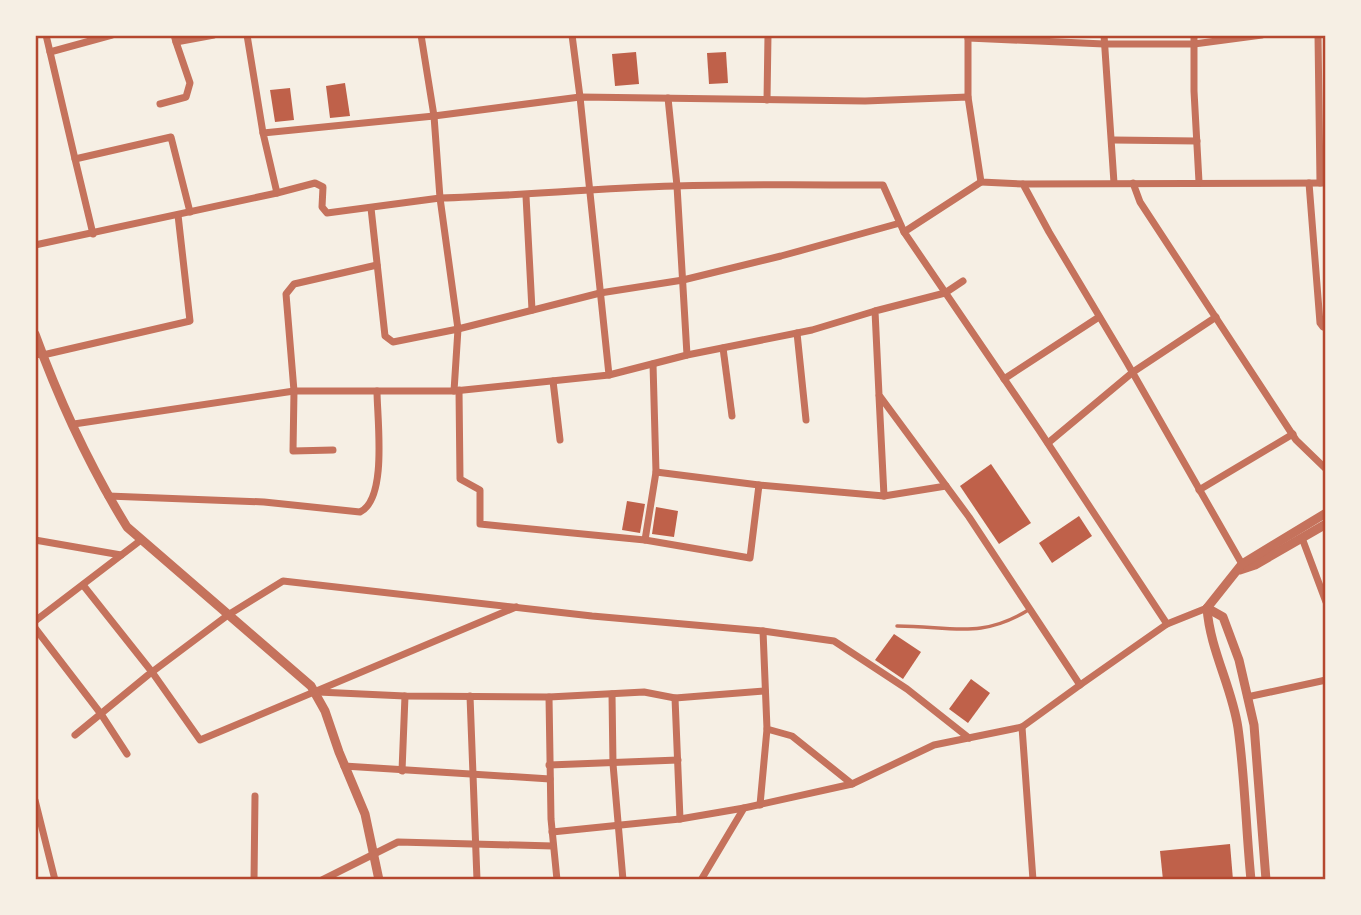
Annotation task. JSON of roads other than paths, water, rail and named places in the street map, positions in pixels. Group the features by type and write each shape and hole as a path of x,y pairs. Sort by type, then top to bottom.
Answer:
{"street":[{"path":"46,35 93,234"},
{"path":"50,52 112,35"},
{"path":"160,104 186,97 190,83 175,38 214,35"},
{"path":"247,35 263,133 277,193"},
{"path":"421,35 434,116 440,198 458,329 456,391 460,479 480,490 480,524 645,540 750,558 759,485"},
{"path":"572,35 609,375"},
{"path":"767,100 768,35"},
{"path":"981,182 968,97 968,37 1194,39 1262,35"},
{"path":"904,232 981,182 1323,183 1318,35"},
{"path":"1104,39 1114,183"},
{"path":"1194,39 1199,183"},
{"path":"263,133 434,116 580,97 865,101 968,97"},
{"path":"668,98 677,186 687,355"},
{"path":"75,159 171,137 190,212"},
{"path":"1113,140 1197,141"},
{"path":"35,245 315,183 323,187 322,207 327,214 440,198 526,196 589,189 883,185 904,232 1167,624"},
{"path":"1133,183 1140,202 1296,440 1326,469"},
{"path":"1309,183 1320,323 1326,328"},
{"path":"1023,184 1133,372 1239,568"},
{"path":"526,196 532,310"},
{"path":"371,208 385,336 393,342 458,329 600,293 683,280 900,223"},
{"path":"39,355 190,321 178,215"},
{"path":"333,450 293,451 294,391 286,294 294,284 377,265"},
{"path":"74,424 294,391 456,391 609,375 687,355 797,333 945,293 963,281"},
{"path":"875,311 884,496"},
{"path":"1004,379 1099,317"},
{"path":"1048,443 1133,372 1216,317"},
{"path":"797,333 806,420"},
{"path":"35,334 39,355 108,496 127,527 311,686 325,710 344,766 365,814 379,880"},
{"path":"723,348 732,416"},
{"path":"645,540 656,472 653,364"},
{"path":"553,381 560,440"},
{"path":"108,496 264,502 360,512 371,504 379,472 377,391"},
{"path":"879,395 946,486 1080,685"},
{"path":"1199,490 1293,434"},
{"path":"656,472 759,485 884,496 946,486"},
{"path":"552,832 680,819 760,805 852,784 934,745 1022,727 1167,624 1207,608 1239,568 1326,513"},
{"path":"1239,568 1255,565 1326,524"},
{"path":"1302,538 1326,602"},
{"path":"35,540 121,555"},
{"path":"35,621 141,540"},
{"path":"75,735 228,615 283,581 763,631 834,641 907,689 969,738"},
{"path":"83,585 152,672 200,740 516,607"},
{"path":"1207,608 1223,617 1239,660 1254,725 1266,880"},
{"path":"1207,608 1211,639 1238,727 1251,880"},
{"path":"35,628 101,714 127,754"},
{"path":"760,805 767,729 763,631"},
{"path":"1247,697 1326,680"},
{"path":"314,692 405,696 549,696 644,692 675,698 765,691"},
{"path":"612,694 613,764 623,880"},
{"path":"402,771 405,696"},
{"path":"470,696 477,880"},
{"path":"549,696 549,765 557,880"},
{"path":"675,698 680,819"},
{"path":"1022,727 1033,880"},
{"path":"767,729 792,736 852,784"},
{"path":"549,765 678,760"},
{"path":"344,766 550,779"},
{"path":"254,880 255,796"},
{"path":"35,800 55,880"},
{"path":"701,880 744,808"},
{"path":"322,880 398,842 554,846"}],"lane":[{"path":"897,626 982,629 1010,622 1030,609"}]}
